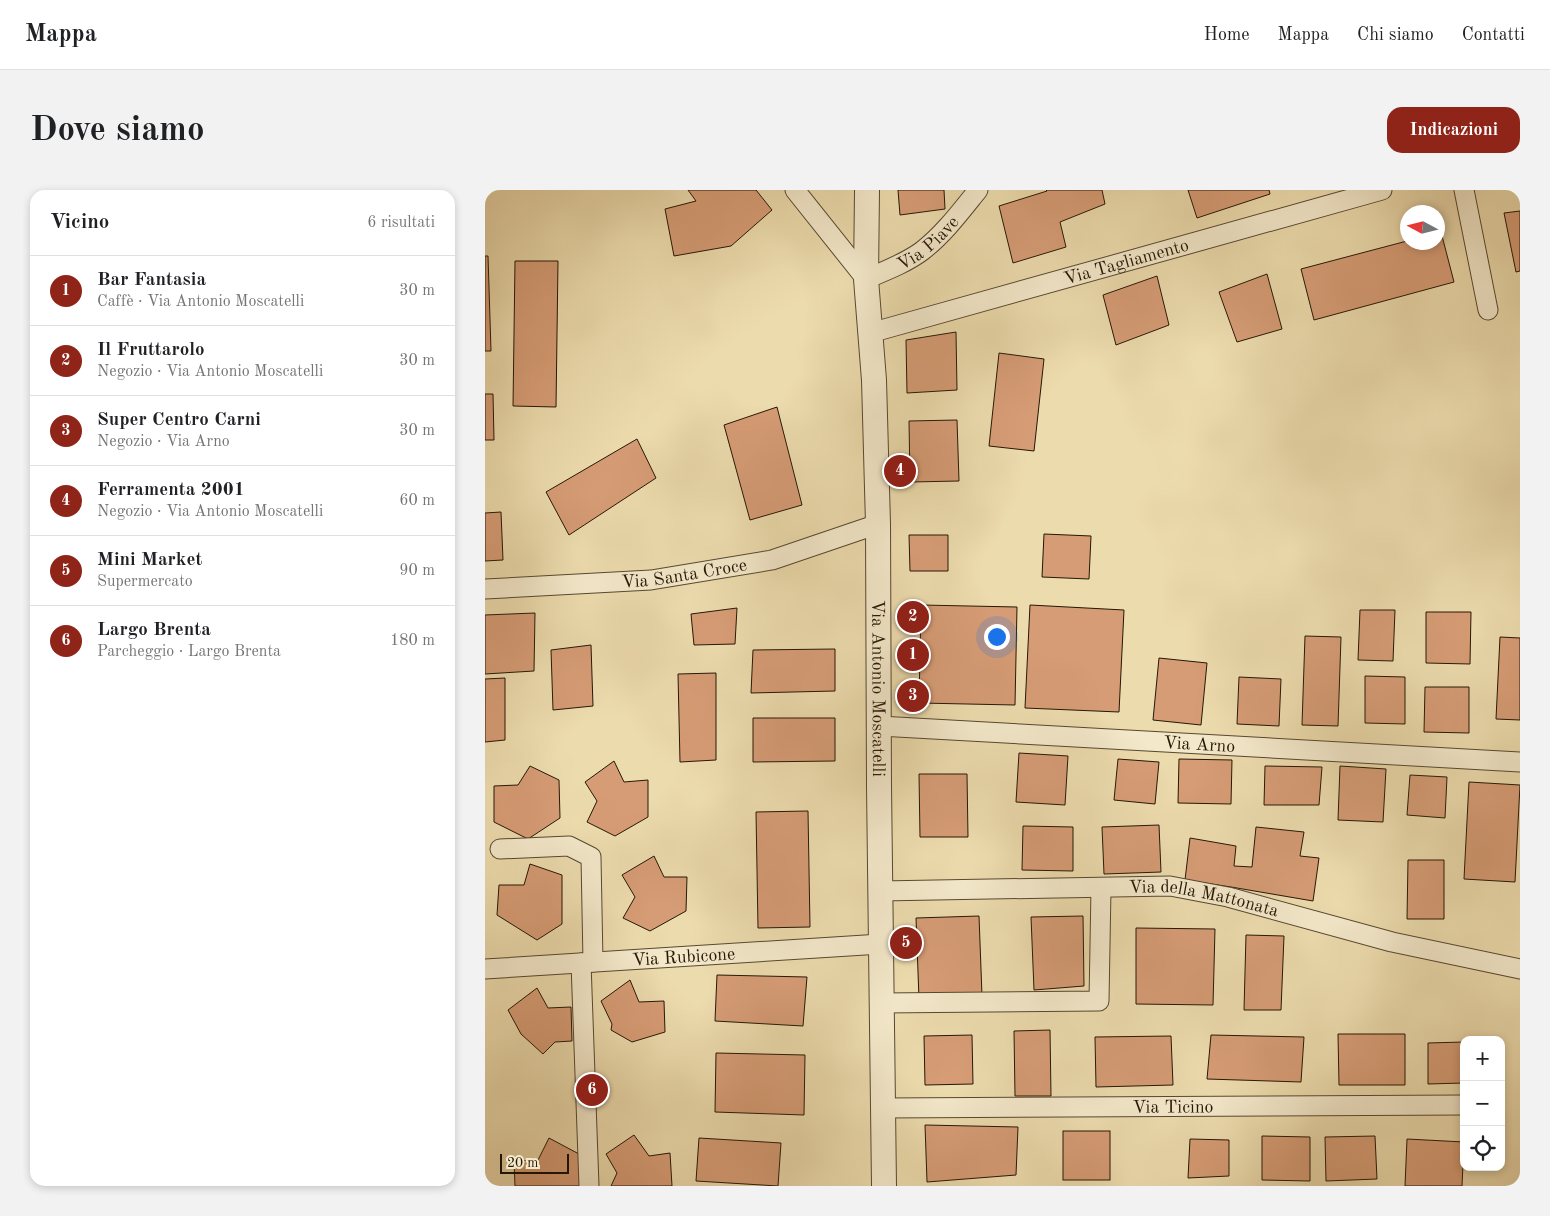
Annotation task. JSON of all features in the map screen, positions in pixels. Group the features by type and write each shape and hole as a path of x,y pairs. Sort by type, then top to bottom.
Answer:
{"street":[{"path":"795,190 866,279"},
{"name":"Via Antonio Moscatelli","path":"867,190 866,279 873,380 878,524 884,1186"},
{"name":"Via Piave","path":"866,279 896,266 922,251 949,224 978,190"},
{"name":"Via Tagliamento","path":"870,334 1382,190"},
{"path":"1464,190 1488,310"},
{"name":"Via Santa Croce","path":"485,589 651,580 772,560 878,524"},
{"name":"Via Arno","path":"879,726 1520,762"},
{"path":"500,848 569,846 591,857 587,962 589,1186"},
{"name":"Via della Mattonata","path":"880,892 1170,886 1218,896 1392,942 1520,969"},
{"path":"882,1003 1099,1001 1101,888"},
{"name":"Via Rubicone","path":"485,969 881,944"},
{"name":"Via Ticino","path":"883,1108 1460,1105"}],"building":[{"path":"688,190 756,190 772,210 731,246 674,256 665,209 696,201"},
{"path":"898,190 944,190 945,209 900,215"},
{"path":"1046,190 1102,190 1105,204 1060,222 1066,247 1013,263 999,206"},
{"path":"1188,190 1269,190 1270,194 1197,218"},
{"path":"1520,211 1520,271 1516,272 1504,213"},
{"path":"1400,243 1400,250 1445,250 1445,247 1454,282 1314,320 1301,269"},
{"path":"485,256 488,256 491,351 485,351"},
{"path":"515,261 558,261 556,407 513,406"},
{"path":"1267,274 1282,329 1237,342 1219,292"},
{"path":"1157,276 1169,325 1116,345 1103,295"},
{"path":"956,332 957,390 907,393 906,340"},
{"path":"999,353 1044,359 1034,451 989,446"},
{"path":"485,394 493,394 494,440 485,440"},
{"path":"777,407 802,505 750,520 724,425"},
{"path":"957,420 959,481 910,482 909,421"},
{"path":"637,439 656,478 569,535 546,492"},
{"path":"501,512 503,560 485,561 485,513"},
{"path":"1044,534 1091,536 1089,579 1042,577"},
{"path":"909,535 948,535 948,571 910,571"},
{"path":"921,605 1017,607 1015,705 919,703"},
{"path":"1030,605 1124,610 1119,712 1025,708"},
{"path":"737,608 735,644 694,645 691,614"},
{"path":"1360,610 1395,610 1393,661 1358,660"},
{"path":"1426,612 1471,612 1470,664 1426,663"},
{"path":"535,613 534,671 485,674 485,615"},
{"path":"1305,636 1341,637 1338,726 1302,725"},
{"path":"1500,637 1520,638 1520,720 1496,719"},
{"path":"591,645 593,706 553,710 551,650"},
{"path":"835,649 835,691 751,693 753,650"},
{"path":"1159,658 1207,663 1201,725 1153,720"},
{"path":"716,673 716,760 680,762 678,674"},
{"path":"1365,676 1405,677 1405,724 1365,723"},
{"path":"1239,677 1281,679 1279,726 1237,724"},
{"path":"505,678 505,740 485,742 485,679"},
{"path":"1425,687 1469,687 1469,733 1424,732"},
{"path":"753,718 835,718 835,761 753,762"},
{"path":"1019,753 1068,756 1065,805 1016,802"},
{"path":"1118,759 1159,762 1155,804 1114,800"},
{"path":"1179,759 1232,760 1231,804 1178,803"},
{"path":"614,761 624,782 648,780 648,817 615,836 587,822 597,801 585,782"},
{"path":"530,766 559,780 560,818 528,839 494,822 494,786 518,785"},
{"path":"1265,766 1322,767 1319,805 1264,805"},
{"path":"1340,766 1386,769 1383,822 1338,820"},
{"path":"919,774 967,774 968,837 920,837"},
{"path":"1410,775 1447,777 1445,818 1407,815"},
{"path":"1469,782 1520,785 1515,882 1464,879"},
{"path":"808,811 810,927 758,928 756,812"},
{"path":"1159,825 1161,872 1104,874 1102,827"},
{"path":"1023,826 1073,827 1073,871 1022,870"},
{"path":"1256,827 1304,832 1300,856 1319,858 1313,901 1185,880 1190,838 1236,846 1234,866 1252,867"},
{"path":"654,856 664,877 687,877 686,911 650,931 623,918 635,897 622,875"},
{"path":"1408,860 1444,860 1444,919 1407,919"},
{"path":"530,864 562,875 562,924 537,940 497,915 499,885 524,885"},
{"path":"979,916 982,996 919,999 916,918"},
{"path":"1083,916 1084,986 1034,990 1031,917"},
{"path":"1136,928 1215,929 1213,1005 1136,1004"},
{"path":"1246,935 1284,936 1281,1010 1244,1010"},
{"path":"717,975 807,977 803,1026 715,1021"},
{"path":"630,980 639,1002 664,1001 665,1032 632,1042 611,1030 612,1024 601,1001"},
{"path":"537,988 548,1008 571,1007 572,1041 555,1042 543,1054 521,1034 508,1010"},
{"path":"1050,1030 1051,1096 1015,1096 1014,1031"},
{"path":"1338,1034 1405,1034 1405,1085 1339,1085"},
{"path":"972,1035 973,1084 925,1085 924,1036"},
{"path":"1211,1035 1304,1037 1301,1082 1207,1079"},
{"path":"1171,1036 1173,1085 1096,1087 1095,1037"},
{"path":"1460,1042 1460,1083 1428,1084 1428,1043"},
{"path":"716,1053 805,1055 804,1115 715,1112"},
{"path":"925,1125 1018,1127 1016,1175 927,1182"},
{"path":"1063,1131 1110,1131 1110,1180 1063,1180"},
{"path":"634,1135 649,1156 670,1153 672,1186 611,1186 617,1173 606,1154"},
{"path":"1262,1136 1310,1137 1310,1181 1262,1180"},
{"path":"1375,1136 1377,1179 1326,1181 1325,1137"},
{"path":"549,1138 579,1154 581,1186 515,1186 514,1161 538,1160"},
{"path":"699,1138 781,1143 778,1186 696,1181"},
{"path":"1190,1139 1229,1140 1229,1176 1188,1178"},
{"path":"1407,1139 1460,1142 1462,1186 1405,1186"}],"place":[{"name":"Ferramenta 2001","path":"900,471"},
{"name":"Il Fruttarolo","path":"913,617"},
{"name":"Bar Fantasia","path":"913,655"},
{"name":"Super Centro Carni","path":"913,696"},
{"name":"Mini Market","path":"906,943"},
{"name":"Largo Brenta","path":"592,1090"}]}
